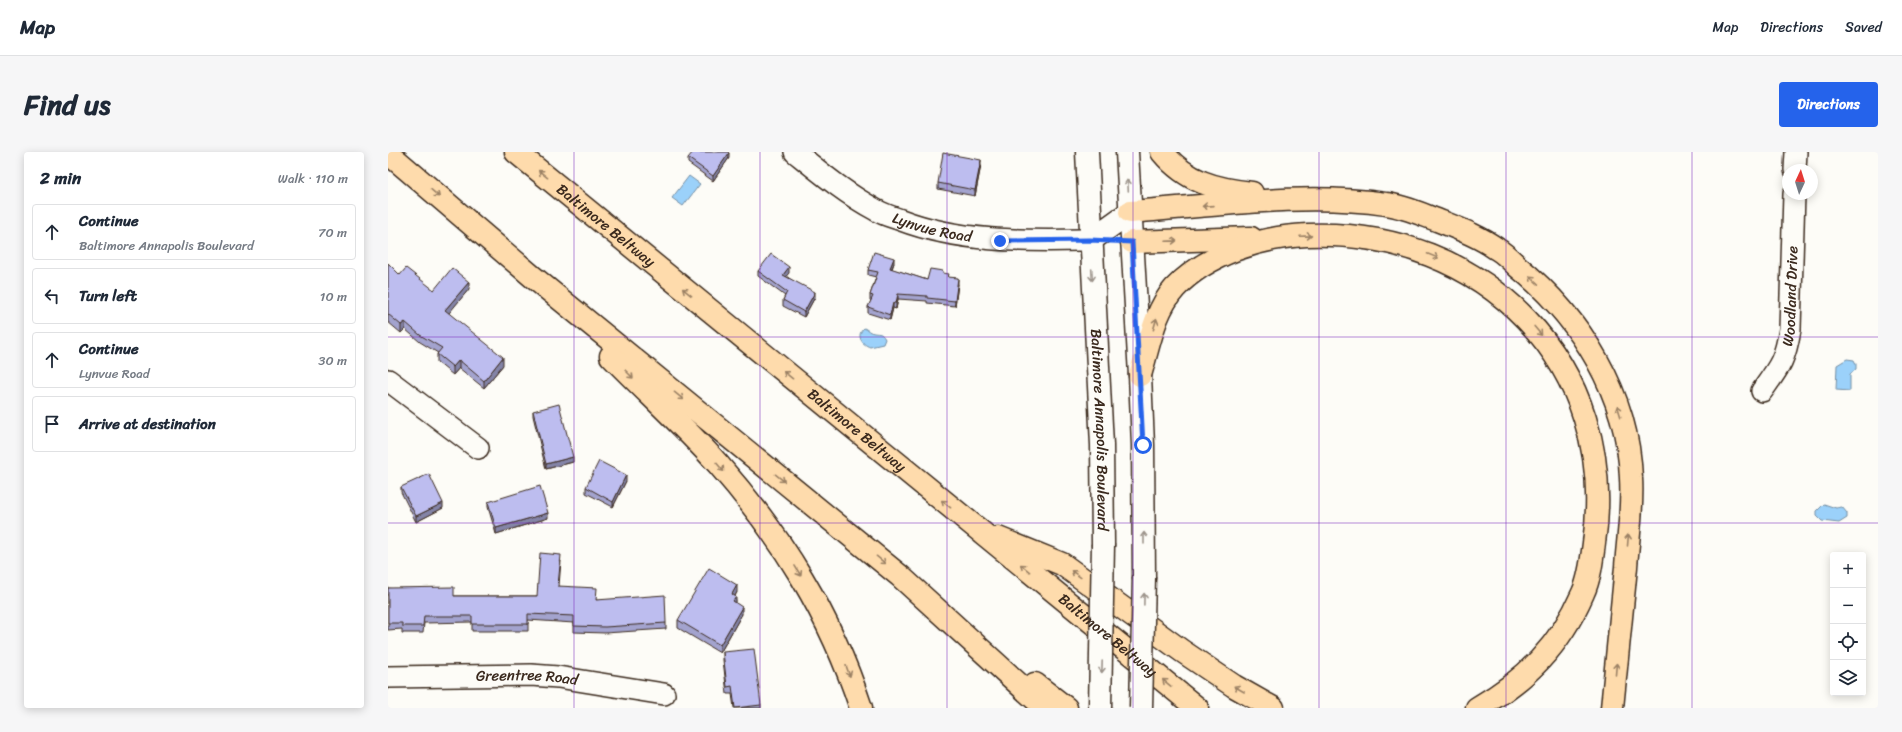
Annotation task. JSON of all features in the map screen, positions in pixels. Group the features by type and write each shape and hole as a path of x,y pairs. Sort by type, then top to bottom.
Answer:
{"highway":[{"name":"Baltimore Beltway","path":"516,152 1197,708"},
{"path":"1162,152 1172,164 1196,181 1225,191 1303,199 1351,200 1389,204 1461,230 1497,248 1534,279 1561,307 1586,342 1605,375 1619,409 1628,444 1632,479 1630,519 1612,708"},
{"path":"388,153 533,277 900,576 1066,708"},
{"path":"1130,212 1303,199"},
{"path":"1132,242 1323,235 1365,238 1394,244 1435,256 1472,276 1505,298 1538,331 1561,363 1580,402 1593,444 1597,478 1598,520 1592,560 1584,592 1547,653 1521,679 1477,708"},
{"path":"1140,375 1158,315 1174,290 1198,267 1222,255 1281,237"},
{"path":"533,277 717,464 753,508 788,554 821,609 848,668 861,708"},
{"path":"976,528 1062,564 1182,651 1234,686 1273,708"},
{"path":"900,576 1045,708"}],"main road":[{"name":"Baltimore Annapolis Boulevard","path":"1087,152 1090,240 1102,445 1103,544 1100,708"},
{"path":"1127,152 1143,445 1144,577 1141,708"},
{"path":"1090,240 1130,212"},
{"path":"1090,240 1132,242"}],"street":[{"name":"Lynvue Road","path":"795,152 838,188 877,211 915,226 957,236 1000,241 1090,240"},
{"path":"1795,164 1796,152"},
{"name":"Woodland Drive","path":"1762,391 1782,364 1787,348 1790,329 1794,200"},
{"path":"393,390 478,448"},
{"name":"Greentree Road","path":"388,677 531,675 558,677 664,694"}],"water":[{"path":"689,176 700,184 683,206 672,198"},
{"path":"864,328 871,332 881,334 885,339 883,344 870,347 864,344 860,334"},
{"path":"1847,359 1854,360 1856,364 1856,369 1850,374 1850,391 1836,390 1837,365"},
{"path":"1824,504 1836,508 1842,507 1847,513 1847,518 1839,523 1822,521 1817,516 1817,511"}],"building":[{"path":"693,152 729,153 713,176 688,158"},
{"path":"943,153 981,160 975,190 938,183"},
{"path":"874,252 894,258 890,268 927,280 930,269 943,271 943,273 949,274 948,277 958,278 955,301 927,298 927,296 898,294 896,303 893,303 890,315 868,307 873,296 870,295 878,272 868,270"},
{"path":"771,254 789,267 783,275 815,292 804,312 783,300 787,292 758,271"},
{"path":"388,263 400,275 406,268 434,290 452,268 469,282 445,310 503,357 484,381 459,360 453,367 437,354 442,348 420,335 405,322 401,325 388,314"},
{"path":"559,404 573,457 546,464 533,411"},
{"path":"599,461 626,475 613,502 586,487"},
{"path":"429,474 443,503 416,516 401,487"},
{"path":"540,486 548,513 496,528 488,502"},
{"path":"540,553 561,555 558,586 597,588 596,600 665,595 666,623 605,627 574,626 574,616 528,614 528,624 472,624 472,616 424,616 423,626 402,626 402,623 388,623 388,588 454,587 454,596 537,596"},
{"path":"709,568 737,585 732,594 736,597 733,601 742,607 720,645 678,620"},
{"path":"754,649 761,705 735,708 732,686 727,687 723,652"}],"route":[{"path":"1000,241 1090,240 1132,242 1143,445"}]}
